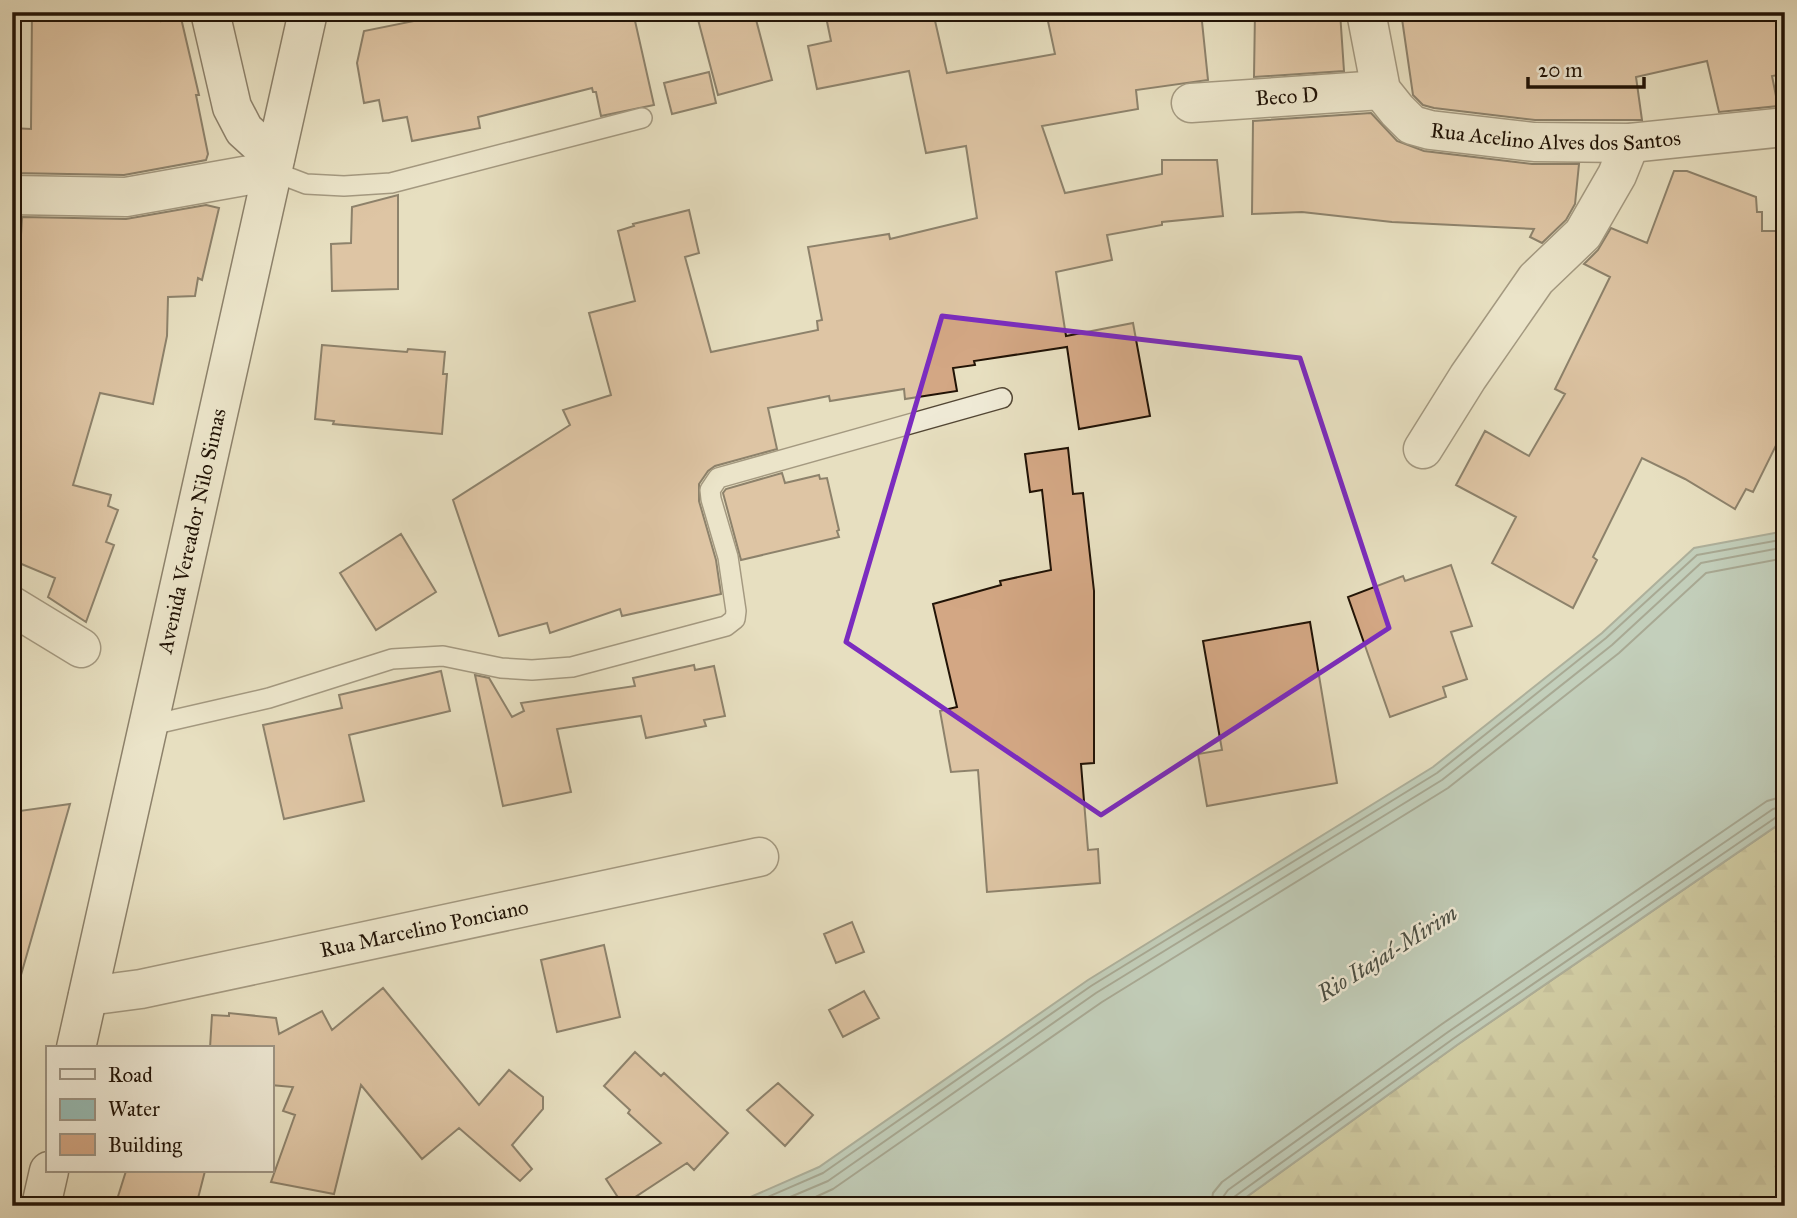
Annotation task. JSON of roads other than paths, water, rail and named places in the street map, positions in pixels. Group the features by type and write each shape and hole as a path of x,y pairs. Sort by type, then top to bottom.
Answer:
{"street":[{"path":"12,195 126,197 274,165 244,130 232,107 210,12"},
{"name":"Avenida Vereador Nilo Simas","path":"76,1046 308,12"},
{"name":"Rua Acelino Alves dos Santos","path":"1366,12 1381,90 1412,125 1430,130 1534,142 1630,143 1785,127"},
{"name":"Beco D","path":"1191,103 1381,90"},
{"path":"1423,449 1468,377 1536,279 1583,234 1618,175 1630,143"},
{"path":"12,606 81,648"},
{"name":"Rua Marcelino Ponciano","path":"88,996 141,989 760,857"},
{"path":"41,1206 49,1172"}],"lane":[{"path":"274,165 306,184 344,186 391,183 642,118"},
{"path":"147,726 269,698 391,659 443,656 501,668 532,670 572,667 726,626 735,619 736,611 728,558 710,490 718,478 1002,398"}],"water":[{"name":"Rio Itajaí-Mirim","path":"1785,531 1785,820 1457,1045 1234,1206 730,1206 819,1167 1088,980 1433,767 1602,633 1694,548"}]}
